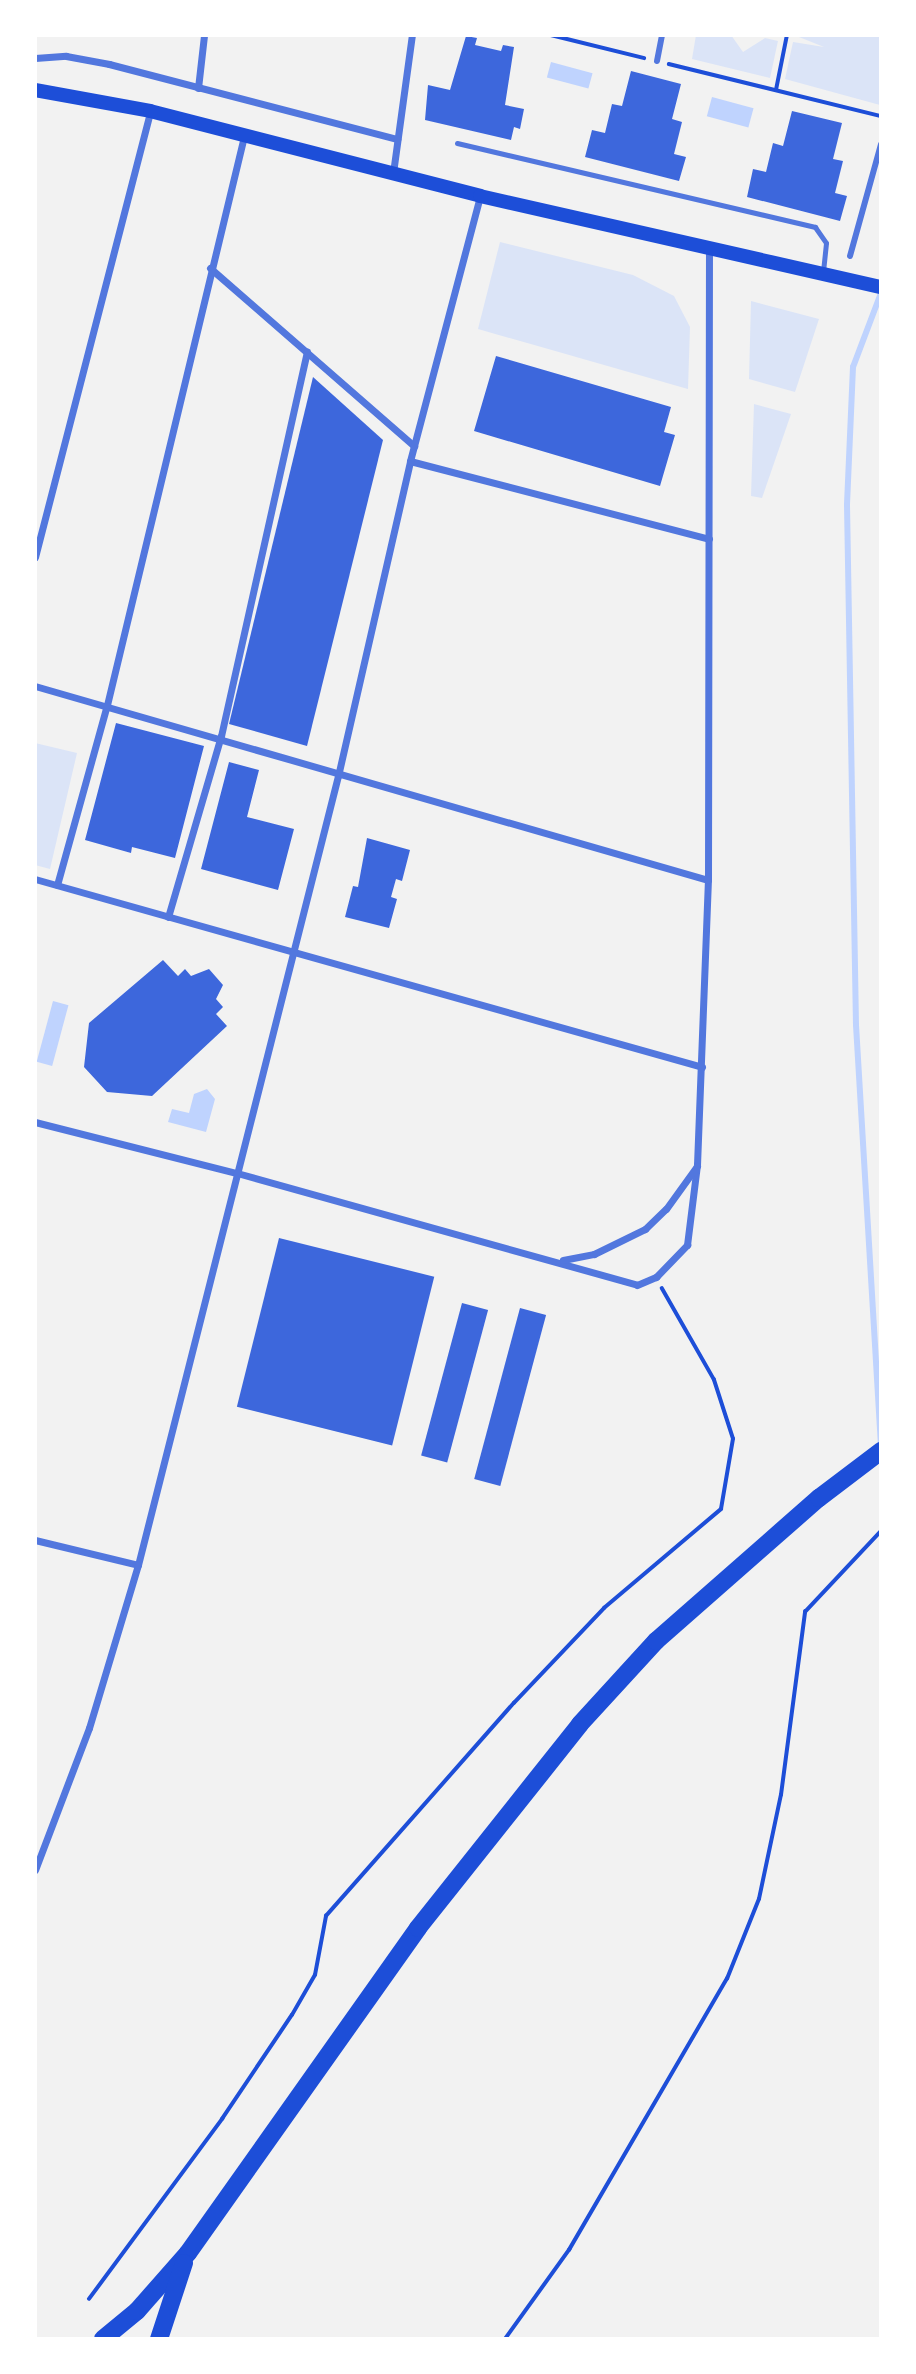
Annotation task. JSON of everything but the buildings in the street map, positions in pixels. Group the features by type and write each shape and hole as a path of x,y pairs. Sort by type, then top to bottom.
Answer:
{"main road":[{"path":"35,90 150,111 481,196 881,287"},
{"path":"103,2339 137,2311 188,2253 426,1917 580,1724 656,1642 819,1498 881,1451"},
{"path":"159,2339 188,2253"}],"street":[{"path":"198,88 204,35"},
{"path":"393,174 412,35"},
{"path":"657,61 662,35"},
{"path":"35,58 66,56 109,64 397,139"},
{"path":"35,557 39,520 150,111"},
{"path":"57,885 107,705 210,268 244,136"},
{"path":"850,256 881,144"},
{"path":"35,1870 89,1728 138,1565 338,776 410,461 481,196"},
{"path":"35,1122 237,1172 561,1261 637,1285 656,1278 691,1235 702,1067 708,880 709,247"},
{"path":"210,268 414,446"},
{"path":"168,917 221,736 307,352"},
{"path":"410,461 709,539"},
{"path":"35,686 221,736 338,776 708,880"},
{"path":"35,879 702,1067"},
{"path":"561,1261 594,1254 645,1229 666,1209 697,1166"},
{"path":"35,1540 138,1565"}],"lane":[{"path":"457,143 816,227 826,243 823,273"}],"path":[{"path":"551,35 881,116"},
{"path":"776,90 787,35"},
{"path":"89,2299 222,2119 292,2015 314,1975 326,1916 513,1703 604,1608 721,1509 733,1439 714,1380 656,1278"},
{"path":"505,2339 569,2250 727,1979 759,1899 781,1795 805,1612 881,1531"}],"shaded area":[{"path":"696,35 731,35 743,52 765,38 778,41 770,78 692,59"},
{"path":"794,35 881,35 880,105 785,79 793,42 824,47"},
{"path":"500,242 633,275 674,296 690,327 688,389 478,329"},
{"path":"751,301 819,319 795,392 749,379"},
{"path":"754,404 791,414 762,498 751,496"},
{"path":"35,743 77,753 50,869 35,865"}],"water":[{"path":"551,62 593,73 588,89 547,77"},
{"path":"712,97 754,108 748,127 707,116"},
{"path":"53,1001 68,1005 52,1066 37,1062"},
{"path":"207,1089 215,1099 206,1132 168,1122 172,1109 189,1113 194,1094"}],"waterway":[{"path":"881,293 853,367 847,505 856,1025 881,1449"}]}
